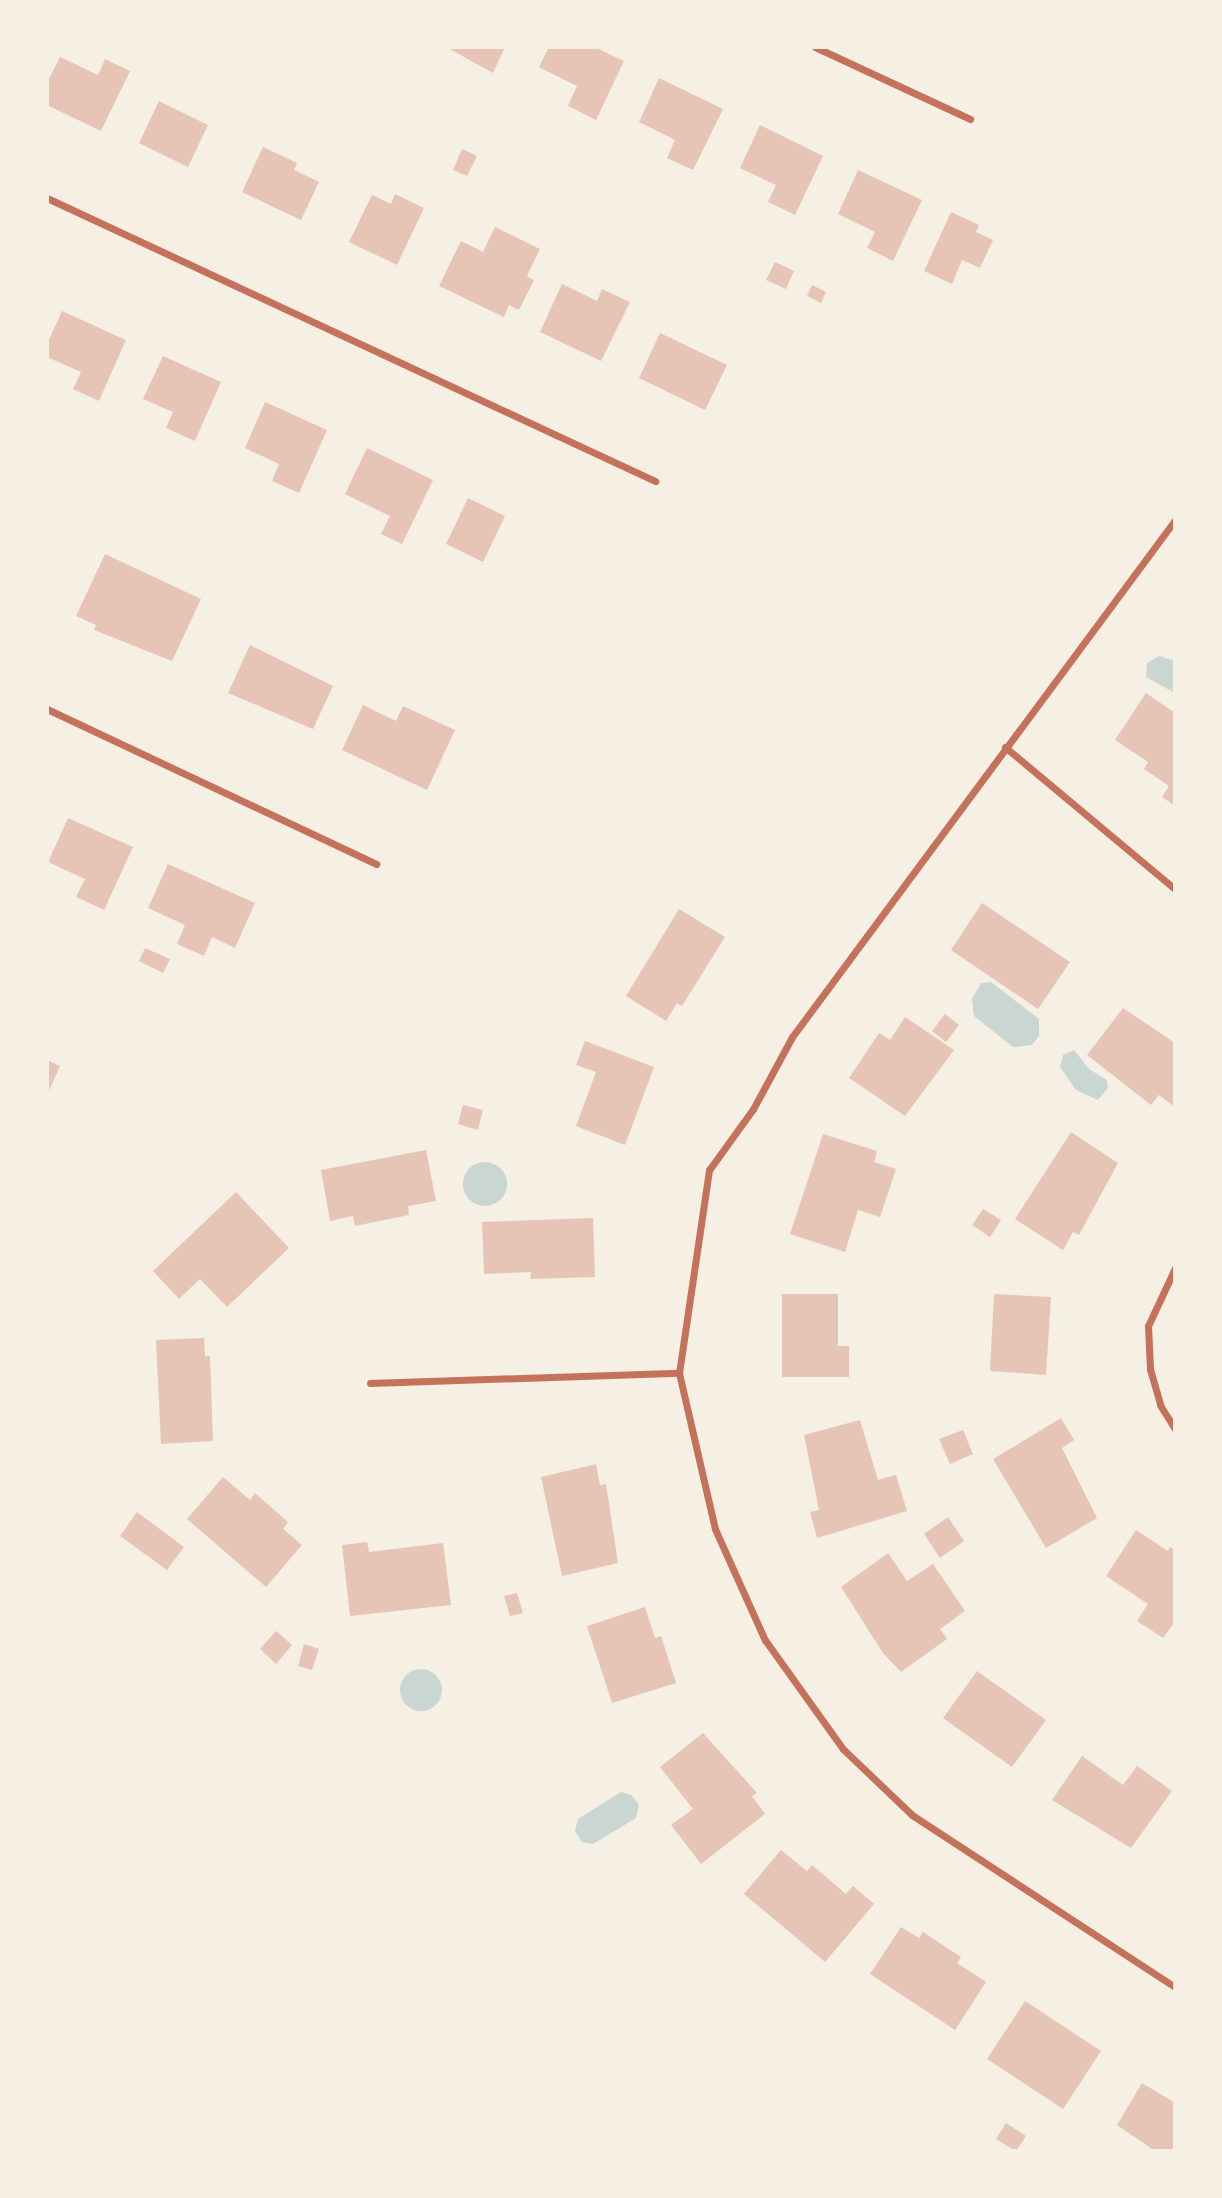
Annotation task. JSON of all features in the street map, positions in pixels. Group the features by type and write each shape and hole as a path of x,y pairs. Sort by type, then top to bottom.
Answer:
{"street":[{"path":"815,47 970,119"},
{"path":"47,198 655,481"},
{"path":"1175,520 792,1037 753,1109 709,1170 679,1373 715,1529 765,1640 843,1749 912,1815 1175,1987"},
{"path":"47,709 376,864"},
{"path":"1005,747 1175,889"},
{"path":"1175,1268 1148,1326 1150,1368 1160,1405 1175,1429"},
{"path":"370,1383 679,1373"}],"shaded area":[{"path":"1159,656 1175,661 1175,693 1146,677 1147,663"},
{"path":"991,982 1039,1019 1039,1036 1032,1045 1013,1047 974,1016 972,999 981,983"},
{"path":"1074,1050 1089,1069 1107,1080 1108,1088 1098,1100 1076,1090 1060,1067 1063,1055"},
{"path":"485,1162 494,1163 501,1168 506,1175 506,1193 501,1200 494,1205 485,1206 476,1205 469,1200 464,1193 463,1184 464,1175 469,1168 476,1163"},
{"path":"421,1669 436,1675 442,1690 436,1705 421,1711 406,1705 400,1690 406,1675"},
{"path":"621,1792 631,1795 639,1805 636,1818 593,1844 582,1842 575,1831 578,1819"}],"building":[{"path":"446,47 505,47 493,73"},
{"path":"549,47 594,47 624,61 596,120 568,106 577,86 539,67"},
{"path":"60,57 98,75 105,59 130,71 101,131 47,105 47,83"},
{"path":"659,78 723,109 693,170 667,158 675,140 639,122"},
{"path":"159,101 208,125 188,167 139,143"},
{"path":"760,125 823,156 795,215 768,202 776,185 740,168"},
{"path":"263,147 297,163 294,170 319,182 301,220 242,192"},
{"path":"462,149 477,156 467,176 453,170"},
{"path":"858,170 922,200 893,261 867,248 875,232 838,214"},
{"path":"395,194 424,208 397,265 349,242 372,195 391,204"},
{"path":"951,212 979,225 976,232 993,240 980,268 962,260 952,284 924,271"},
{"path":"495,227 540,249 527,276 534,280 519,310 509,305 504,317 439,286 461,241 483,252"},
{"path":"775,262 794,271 786,289 766,280"},
{"path":"562,284 597,301 602,289 630,302 601,361 540,332"},
{"path":"812,285 826,292 821,303 807,296"},
{"path":"62,311 126,340 99,401 73,389 81,372 47,357 47,344"},
{"path":"660,333 727,365 705,410 639,378"},
{"path":"163,356 221,382 195,441 166,428 173,412 143,399"},
{"path":"265,402 327,430 299,493 272,481 279,464 245,448"},
{"path":"367,448 433,480 402,544 381,534 390,516 345,494"},
{"path":"468,498 505,516 483,562 446,544"},
{"path":"105,554 201,599 172,661 94,630 96,625 76,616"},
{"path":"250,645 333,686 313,729 228,693"},
{"path":"1146,693 1175,713 1175,806 1162,797 1169,786 1144,769 1148,762 1115,740"},
{"path":"363,705 396,721 403,706 455,730 427,790 342,750"},
{"path":"68,818 133,847 104,910 76,897 85,879 48,862"},
{"path":"168,864 255,903 235,948 212,937 204,956 177,944 185,925 148,908"},
{"path":"982,903 1070,962 1038,1009 951,950"},
{"path":"679,909 725,937 682,1006 677,1003 666,1021 626,996"},
{"path":"145,948 170,959 163,973 139,961"},
{"path":"1123,1008 1175,1043 1175,1107 1159,1095 1151,1105 1087,1055"},
{"path":"945,1014 959,1025 946,1042 932,1031"},
{"path":"905,1017 954,1050 905,1116 849,1078 879,1033 890,1040"},
{"path":"585,1041 654,1067 625,1145 576,1126 596,1072 576,1065"},
{"path":"47,1060 60,1066 47,1095"},
{"path":"463,1105 483,1110 478,1130 458,1124"},
{"path":"1071,1132 1118,1163 1079,1235 1073,1232 1063,1250 1015,1219"},
{"path":"823,1134 877,1151 874,1162 896,1169 880,1217 858,1210 845,1252 790,1234"},
{"path":"426,1150 436,1201 408,1206 409,1215 355,1226 353,1216 330,1221 321,1170"},
{"path":"236,1192 289,1248 227,1307 200,1279 179,1299 153,1271"},
{"path":"983,1209 1001,1220 990,1237 972,1225"},
{"path":"593,1218 595,1277 530,1279 531,1272 484,1274 482,1222"},
{"path":"782,1294 838,1294 838,1346 849,1346 849,1377 782,1377"},
{"path":"994,1294 1051,1297 1046,1375 990,1371"},
{"path":"204,1338 205,1356 210,1356 213,1441 161,1444 156,1340"},
{"path":"1061,1418 1074,1440 1062,1448 1097,1518 1046,1548 993,1459"},
{"path":"860,1420 878,1480 896,1475 907,1511 817,1538 810,1512 819,1510 804,1435"},
{"path":"963,1430 973,1454 950,1464 939,1439"},
{"path":"596,1464 600,1485 606,1484 618,1563 562,1576 541,1477"},
{"path":"223,1477 250,1500 255,1493 288,1522 283,1529 302,1545 266,1587 187,1519"},
{"path":"137,1512 184,1547 167,1570 120,1536"},
{"path":"948,1517 964,1541 940,1558 924,1534"},
{"path":"1136,1530 1168,1551 1170,1547 1175,1550 1175,1622 1163,1638 1137,1621 1148,1604 1106,1576"},
{"path":"367,1542 369,1552 443,1543 451,1605 350,1616 342,1545"},
{"path":"888,1553 907,1581 933,1564 965,1611 940,1629 947,1639 901,1672 883,1653 841,1587"},
{"path":"517,1593 523,1613 510,1616 504,1596"},
{"path":"645,1607 655,1638 661,1636 676,1683 612,1703 587,1626"},
{"path":"276,1631 292,1645 276,1664 260,1649"},
{"path":"304,1644 319,1649 312,1670 298,1666"},
{"path":"977,1671 1046,1720 1012,1767 943,1718"},
{"path":"703,1733 757,1793 752,1796 765,1814 701,1864 671,1825 693,1809 660,1767"},
{"path":"1082,1756 1123,1785 1137,1766 1172,1791 1131,1848 1052,1800"},
{"path":"781,1850 807,1871 812,1865 846,1894 853,1886 874,1904 825,1962 744,1894"},
{"path":"901,1927 919,1938 923,1932 961,1957 957,1963 986,1982 955,2030 870,1974"},
{"path":"1025,2001 1101,2051 1063,2109 987,2059"},
{"path":"1142,2083 1175,2103 1175,2151 1155,2151 1117,2125"},
{"path":"1006,2123 1026,2136 1016,2151 996,2139"}]}
